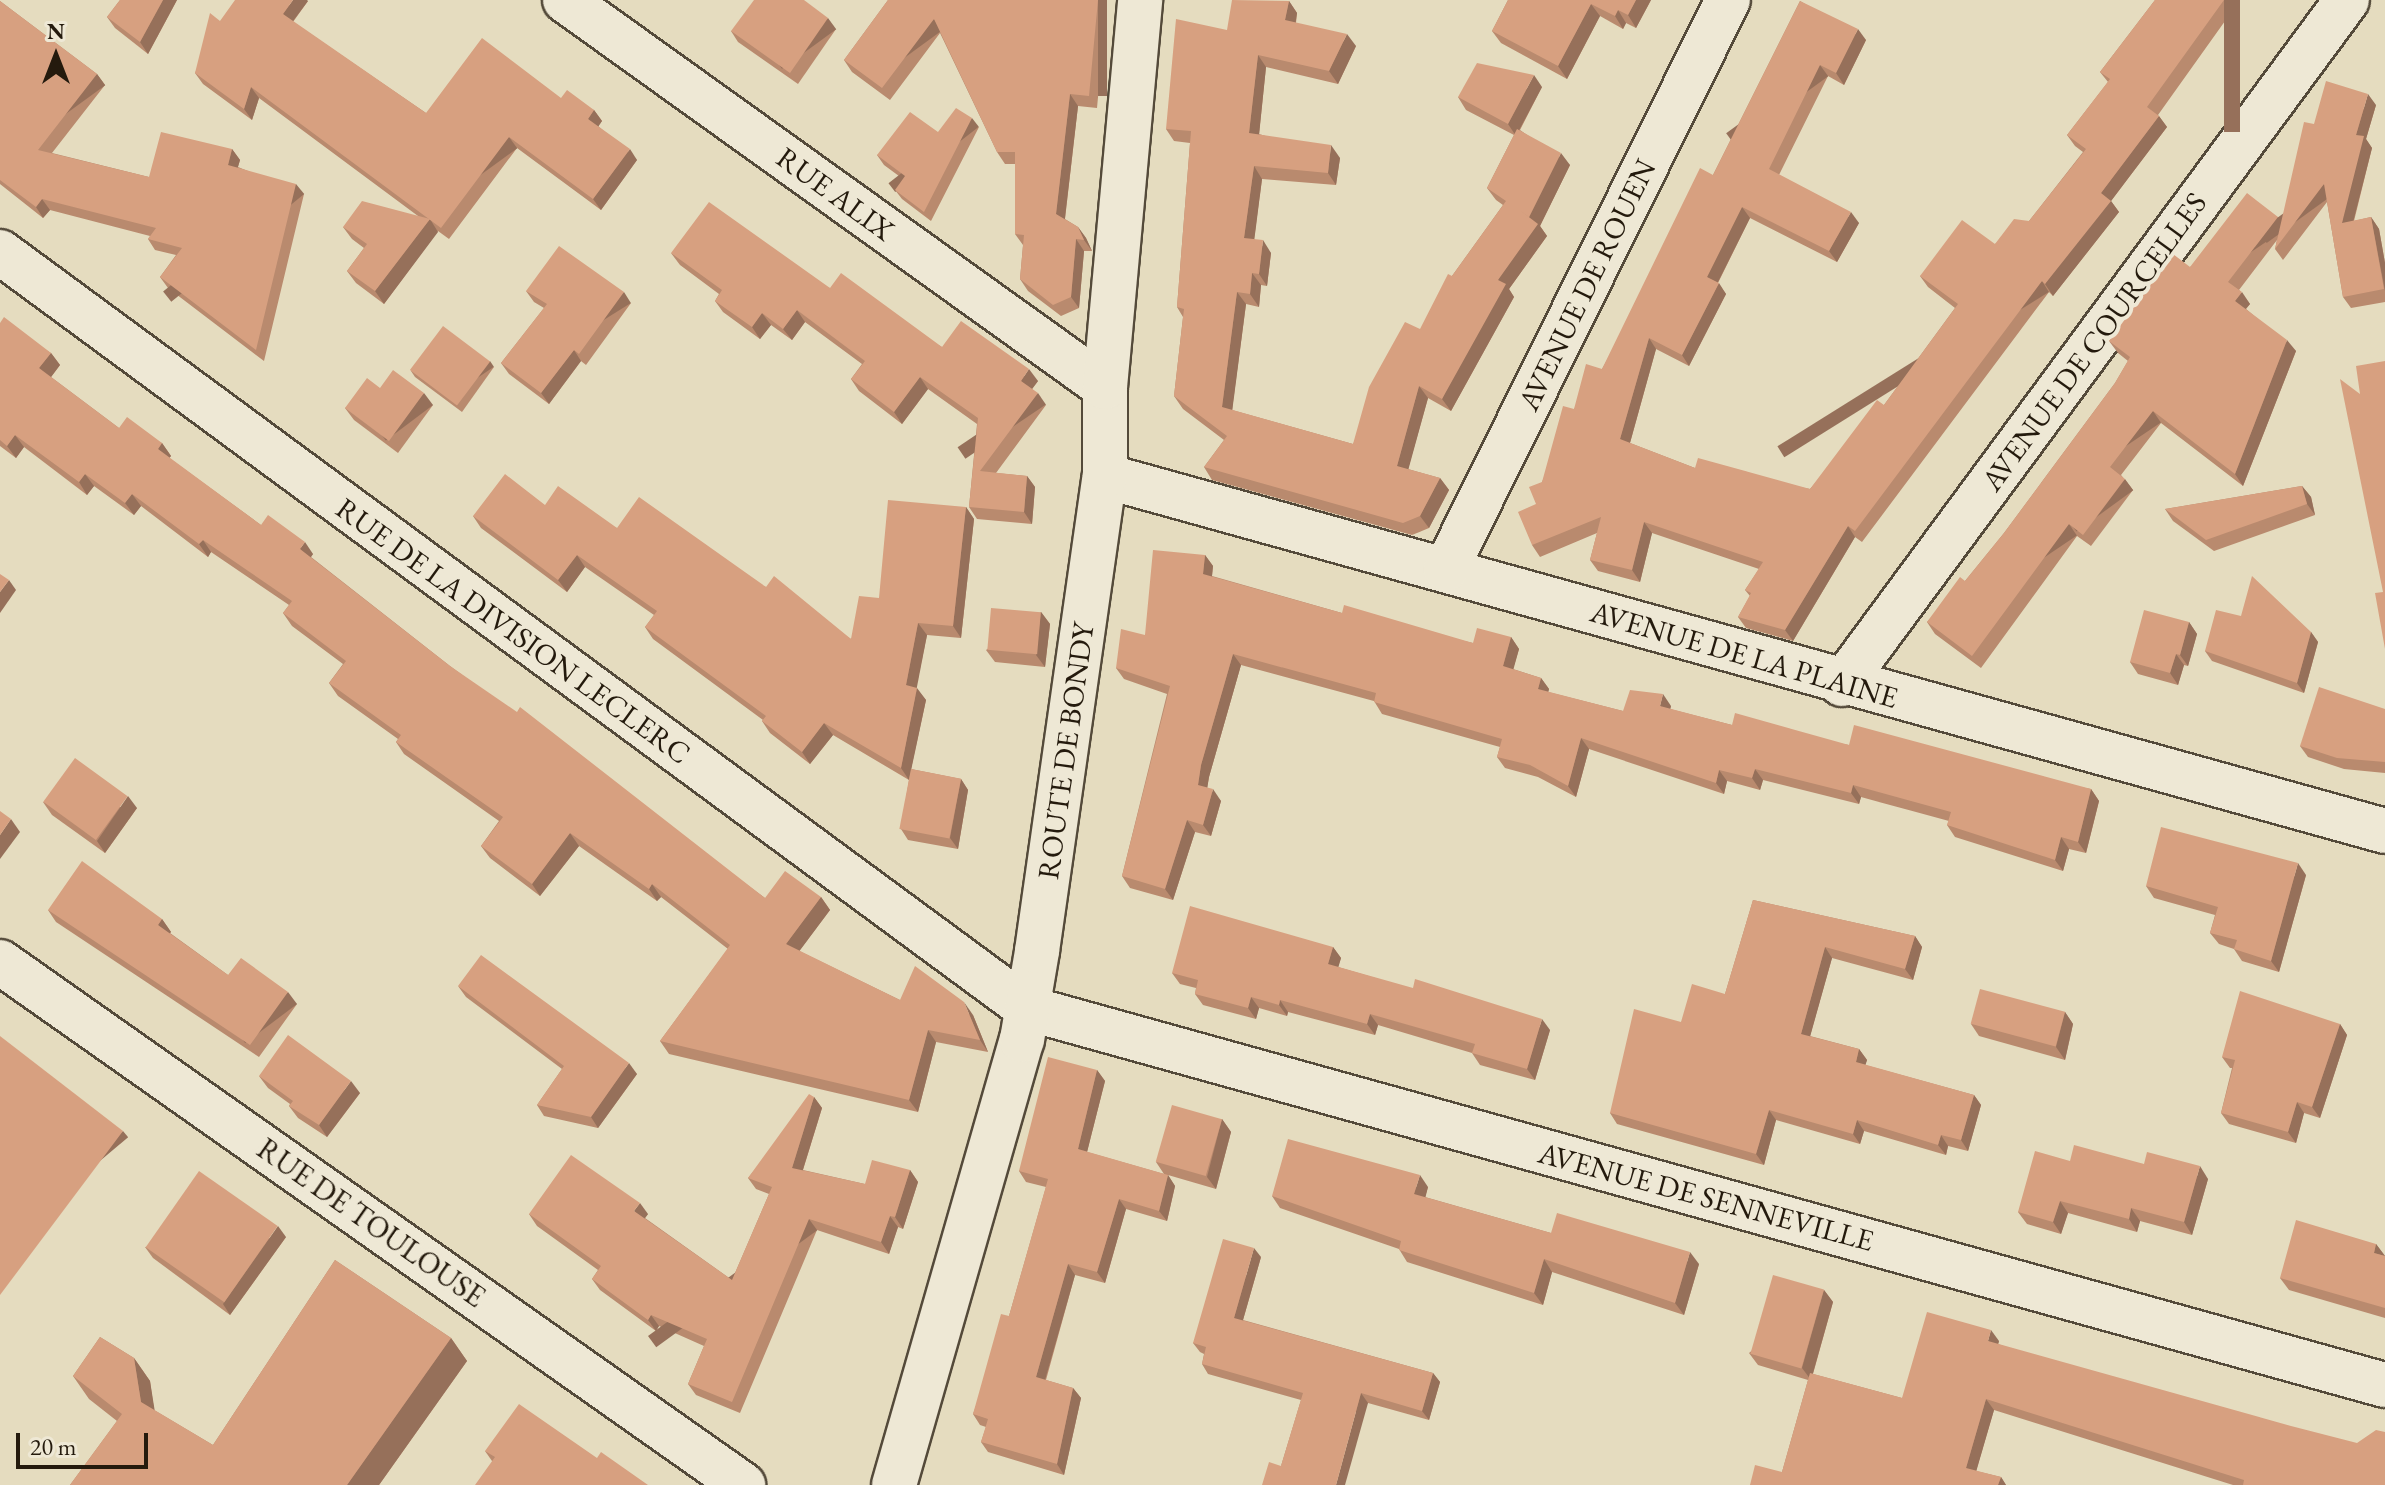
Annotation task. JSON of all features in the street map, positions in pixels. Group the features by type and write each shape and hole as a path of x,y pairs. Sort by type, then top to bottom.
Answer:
{"street":[{"name":"RUE ALIX","path":"565,0 1105,387"},
{"name":"ROUTE DE BONDY","path":"894,1485 1027,1008 1105,476 1105,387 1140,0"},
{"name":"AVENUE DE ROUEN","path":"1446,569 1728,0"},
{"name":"AVENUE DE COURCELLES","path":"1842,684 2347,0"},
{"name":"RUE DE LA DIVISION LECLERC","path":"0,252 1027,1008"},
{"name":"AVENUE DE LA PLAINE","path":"1105,476 1446,569 1842,684 2385,831"},
{"name":"RUE DE TOULOUSE","path":"0,962 743,1485"},
{"name":"AVENUE DE SENNEVILLE","path":"1027,1008 2385,1385"}],"building":[{"path":"120,0 163,0 140,42 107,17"},
{"path":"235,0 293,0 283,14 426,113 482,38 561,98 567,90 594,110 588,119 630,149 593,199 509,137 441,228 251,87 244,109 195,73 210,13 220,21"},
{"path":"754,0 804,0 828,18 790,73 731,31"},
{"path":"888,0 1098,0 1089,96 1070,94 1056,214 1078,227 1084,240 1076,239 1071,297 1053,305 1020,279 1024,235 1015,234 1015,152 997,152 934,19 882,88 844,60"},
{"path":"1232,0 1289,1 1285,20 1347,34 1329,71 1258,55 1249,133 1331,145 1328,173 1254,166 1244,238 1263,240 1259,274 1252,273 1250,294 1237,292 1222,407 1353,444 1369,387 1405,322 1420,329 1448,274 1452,276 1506,201 1487,188 1517,129 1561,153 1529,217 1517,208 1538,224 1498,280 1506,284 1442,399 1419,386 1397,466 1440,478 1420,516 1403,523 1204,467 1227,436 1174,396 1184,309 1177,307 1191,131 1166,129 1176,19 1227,30"},
{"path":"1508,0 1636,0 1628,15 1618,10 1615,16 1591,4 1558,66 1492,31"},
{"path":"2155,0 2224,0 2147,107 2159,116 2101,193 2111,201 2045,284 2042,281 1855,531 1848,526 1785,630 1738,617 1751,593 1745,590 1763,562 1644,522 1632,570 1590,560 1601,517 1532,545 1518,512 1536,504 1529,487 1542,482 1563,406 1574,409 1586,364 1602,369 1700,168 1713,175 1800,1 1858,29 1836,73 1820,65 1769,169 1851,212 1829,251 1742,207 1707,277 1719,283 1682,355 1649,338 1620,439 1695,468 1698,458 1810,489 1877,400 1884,405 1958,304 1920,276 1962,220 1995,244 2014,219 2029,221 2086,149 2067,135 2110,79 2100,72"},
{"path":"0,1 97,74 38,150 149,177 161,132 232,149 228,165 296,184 256,350 160,277 182,248 148,239 156,228 42,199 36,207 0,180"},
{"path":"1477,63 1534,75 1508,124 1458,97"},
{"path":"2326,81 2368,94 2356,135 2364,136 2342,223 2371,217 2384,289 2343,297 2324,184 2275,249 2304,122 2314,124"},
{"path":"956,108 972,118 924,212 895,190 905,176 877,155 910,112 938,132"},
{"path":"2247,193 2278,217 2228,282 2242,292 2235,301 2287,340 2235,474 2153,411 2110,467 2125,479 2083,535 2069,524 1972,656 1927,622 1960,577 1965,581 2004,533 2115,383 2130,357 2109,341 2173,254 2190,267"},
{"path":"362,201 430,219 375,291 347,271 367,244 343,227"},
{"path":"709,202 830,288 841,273 942,347 961,321 1029,369 1021,381 1038,393 980,471 1027,476 1024,512 969,507 978,418 920,377 894,412 851,379 865,361 797,310 783,329 762,313 752,327 715,301 722,290 671,253"},
{"path":"559,246 624,292 579,354 574,350 541,393 501,363 547,304 526,291"},
{"path":"4,317 51,353 39,368 119,428 127,417 162,443 158,449 261,525 268,515 305,542 300,549 450,666 517,712 520,707 765,898 785,871 821,897 786,944 900,1000 915,966 964,1002 980,1040 928,1030 909,1100 660,1041 730,945 652,884 649,889 570,833 532,884 481,846 503,817 396,742 401,735 329,683 346,661 283,613 292,601 203,540 199,544 132,494 125,503 85,474 79,482 15,435 7,446 0,440 0,323"},
{"path":"443,326 490,362 457,405 410,370"},
{"path":"2385,361 2385,649 2375,593 2383,592 2340,379 2360,394 2356,366"},
{"path":"393,370 424,393 389,441 345,408 367,378 380,388"},
{"path":"505,474 545,505 558,486 617,528 639,497 766,587 774,576 851,639 859,596 879,598 888,500 966,507 953,626 918,623 906,685 917,688 901,768 824,723 802,752 762,721 766,716 645,627 657,611 577,555 558,580 473,516"},
{"path":"2302,486 2307,504 2206,540 2165,509"},
{"path":"1153,550 1205,555 1203,574 1342,613 1344,605 1473,643 1477,628 1511,637 1503,666 1541,678 1538,689 1623,711 1630,690 1663,694 1660,706 1732,725 1735,713 1849,745 1854,725 2091,789 2078,842 2061,837 2055,860 1947,825 1951,812 1853,785 1851,793 1755,769 1752,778 1719,770 1716,783 1581,738 1568,786 1530,765 1497,757 1502,739 1374,702 1376,693 1233,654 1201,765 1198,785 1213,789 1203,825 1187,820 1165,889 1122,876 1170,686 1116,668 1121,629 1145,635"},
{"path":"0,574 9,580 0,592"},
{"path":"2252,576 2311,632 2297,683 2205,651 2216,610 2241,616"},
{"path":"991,608 1041,612 1037,654 987,650"},
{"path":"2144,610 2189,622 2180,655 2176,654 2170,673 2130,662"},
{"path":"2319,687 2385,709 2385,762 2337,758 2300,746"},
{"path":"75,758 128,796 96,840 43,802"},
{"path":"911,769 961,779 949,839 899,829"},
{"path":"0,811 11,819 0,835"},
{"path":"2161,827 2298,863 2271,961 2234,949 2237,940 2210,933 2218,907 2146,886"},
{"path":"82,861 162,919 158,925 228,975 241,958 288,992 250,1045 48,910"},
{"path":"1753,900 1915,936 1905,969 1825,947 1801,1034 1859,1049 1856,1062 1974,1095 1961,1140 1941,1135 1938,1145 1857,1120 1853,1134 1769,1110 1756,1154 1610,1113 1634,1009 1681,1022 1692,984 1725,994"},
{"path":"1190,906 1333,947 1328,964 1413,988 1415,979 1542,1019 1527,1069 1472,1053 1475,1044 1370,1014 1367,1024 1280,1000 1279,1005 1251,997 1248,1008 1195,994 1198,980 1172,973"},
{"path":"481,955 629,1063 591,1117 537,1105 564,1066 458,986"},
{"path":"1980,989 2065,1012 2056,1047 1971,1024"},
{"path":"2240,991 2340,1024 2312,1107 2297,1102 2288,1132 2221,1113 2235,1060 2222,1057"},
{"path":"288,1035 351,1081 319,1125 289,1106 293,1101 259,1076"},
{"path":"0,1036 123,1131 0,1295"},
{"path":"1048,1057 1097,1070 1078,1149 1168,1175 1159,1211 1119,1199 1097,1272 1068,1264 1036,1377 1073,1388 1057,1464 981,1442 988,1419 973,1414 1001,1314 1009,1316 1048,1179 1019,1171"},
{"path":"809,1094 814,1097 792,1168 865,1184 872,1160 910,1170 895,1217 890,1216 881,1242 809,1219 732,1402 688,1384 707,1339 651,1315 648,1320 592,1279 601,1266 529,1214 571,1155 640,1203 634,1211 732,1280 772,1187 748,1178"},
{"path":"1172,1105 1222,1119 1206,1176 1156,1162"},
{"path":"1288,1139 1420,1175 1414,1194 1551,1233 1557,1213 1690,1252 1675,1303 1544,1259 1534,1293 1399,1250 1401,1241 1272,1196"},
{"path":"2074,1145 2144,1164 2147,1152 2200,1166 2184,1222 2131,1208 2129,1219 2060,1201 2053,1222 2018,1212 2035,1151 2070,1161"},
{"path":"199,1171 278,1226 224,1302 146,1247"},
{"path":"2296,1220 2376,1244 2374,1253 2385,1256 2385,1308 2280,1278"},
{"path":"1223,1239 1254,1248 1234,1318 1433,1373 1422,1411 1361,1393 1336,1485 1262,1485 1269,1462 1281,1466 1303,1393 1202,1364 1206,1347 1193,1343"},
{"path":"335,1260 451,1338 347,1485 70,1485 122,1414 73,1376 100,1337 134,1358 141,1402 213,1445"},
{"path":"1773,1275 1824,1290 1801,1368 1750,1354"},
{"path":"1927,1312 1991,1330 1988,1341 2291,1426 2357,1443 2376,1430 2385,1432 2385,1485 2243,1485 2244,1480 1986,1399 1966,1468 2001,1477 1998,1485 1750,1485 1755,1465 1782,1472 1810,1373 1902,1398"},
{"path":"519,1404 597,1458 601,1452 648,1485 475,1485 495,1457 485,1451"}]}
